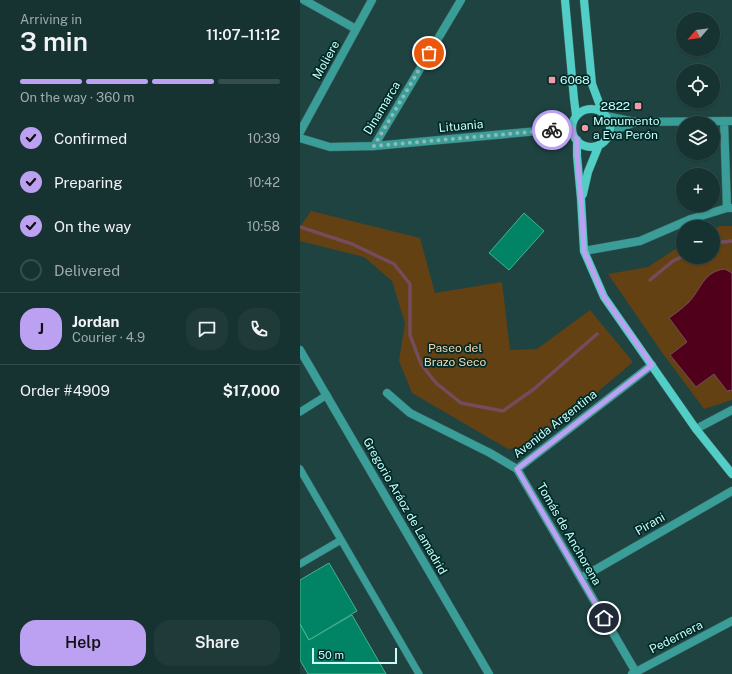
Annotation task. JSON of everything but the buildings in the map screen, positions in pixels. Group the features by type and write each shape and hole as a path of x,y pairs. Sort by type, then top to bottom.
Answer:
{"street":[{"path":"304,0 356,29"},
{"name":"Moliere","path":"300,132 372,0"},
{"name":"Dinamarca","path":"374,146 461,0"},
{"path":"565,0 576,115"},
{"path":"584,0 592,84 604,114 610,124 610,132 606,140 599,145 591,147 583,145 577,140 573,134 573,121 576,115 588,108 595,109 604,114 634,122 728,121 729,208 691,218 640,241 584,251"},
{"path":"610,132 634,122"},
{"name":"Lituania","path":"300,138 330,147 351,147 572,128"},
{"path":"577,140 584,251 604,297 696,429 732,474"},
{"path":"581,199 588,172 599,145"},
{"name":"Gregorio Aráoz de Lamadrid","path":"300,350 489,674"},
{"name":"Avenida Argentina","path":"387,393 410,413 490,453 517,469 652,365"},
{"path":"696,429 732,410"},
{"name":"Tomás de Anchorena","path":"517,469 634,673"},
{"name":"Pirani","path":"580,578 732,491"},
{"name":"Pedernera","path":"634,673 732,621"}],"lane":[{"path":"300,412 327,395"},
{"path":"300,469 420,674"},
{"path":"300,564 341,540"}],"green space":[{"name":"Paseo del Brazo Seco","path":"311,211 420,238 435,293 502,282 510,350 537,349 590,310 633,362 594,395 527,447 508,449 412,393 399,361 405,323 392,281 364,257 300,241 300,227"},
{"path":"720,226 732,226 732,400 704,409 661,351 608,274 648,267 676,249 676,264 720,264"}],"shaded area":[{"path":"725,269 732,273 732,390 727,391 714,374 696,387 670,355 687,342 669,318 689,302 704,281 712,273"}],"waterway":[{"path":"300,227 352,244 394,264 410,284 410,335 421,364 436,383 461,403 503,411 534,389 597,334"},
{"path":"720,242 732,241"},
{"path":"650,280 676,260"}],"way so far":[{"path":"429,53 374,146 552,130"}],"place":[{"name":"6068","path":"552,80"},
{"name":"2822","path":"638,106"},
{"name":"Monumento a Eva Perón","path":"585,128"}],"route":[{"path":"552,130 572,128 573,134 577,140 584,251 604,297 652,365 517,469 604,618"}]}
